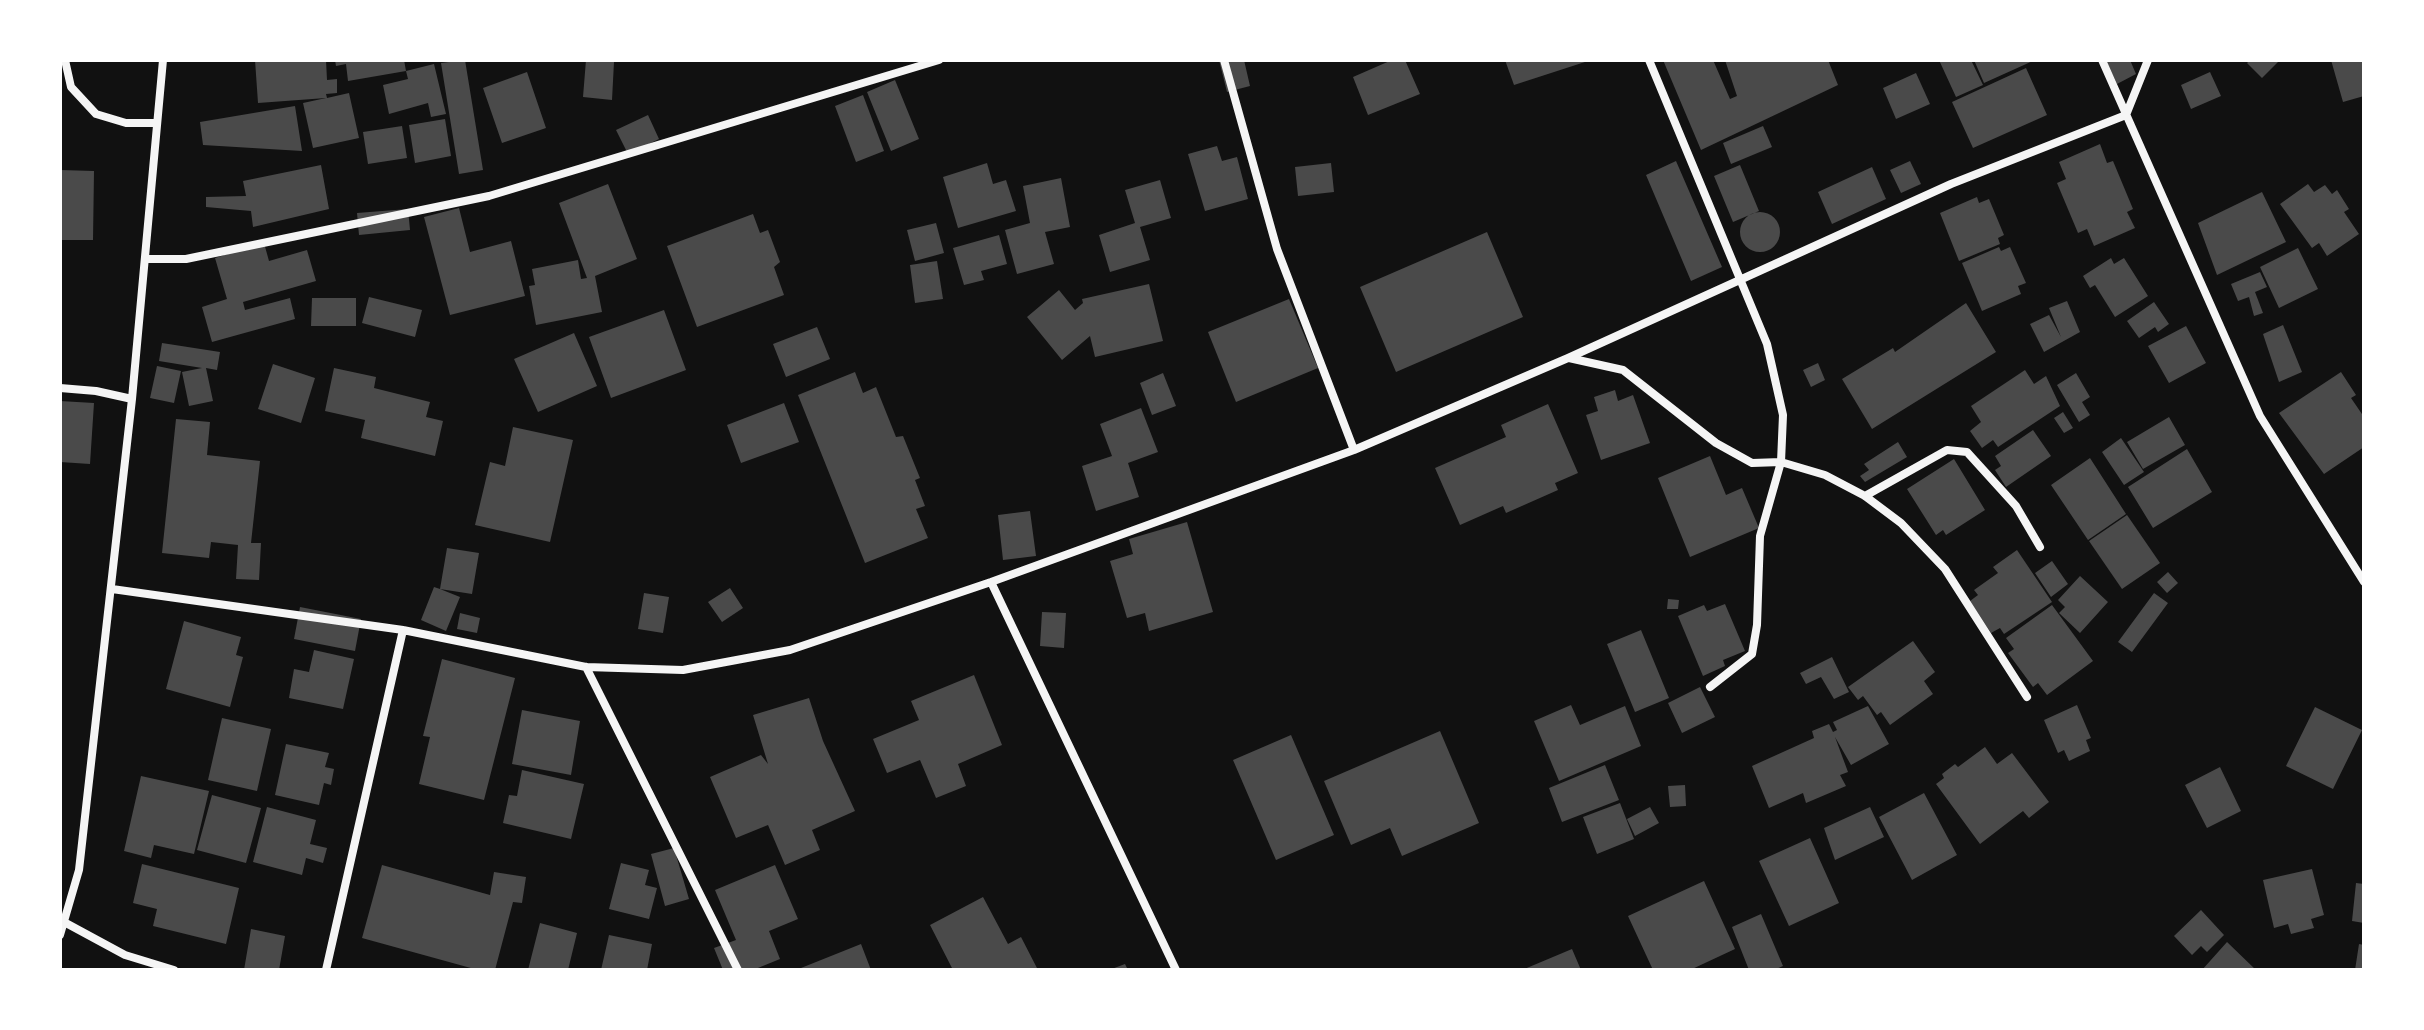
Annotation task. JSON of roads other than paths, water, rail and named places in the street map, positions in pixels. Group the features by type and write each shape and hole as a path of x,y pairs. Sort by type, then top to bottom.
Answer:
{"street":[{"path":"65,60 71,87 96,114 126,123 156,123"},
{"path":"60,935 79,870 132,399 163,60"},
{"path":"145,259 186,259 489,196 939,60"},
{"path":"1224,60 1277,249 1354,450"},
{"path":"1649,60 1743,279 1767,344 1783,415 1781,462 1760,536 1757,625 1752,654 1710,687"},
{"path":"2102,60 2260,416 2364,582"},
{"path":"112,589 403,630 586,667 683,670 790,650 991,582 1354,450 1568,358 1964,178 2126,115 2148,60"},
{"path":"1568,358 1623,370 1716,443 1752,463 1781,462 1825,475 1865,496 1901,523 1945,569 2027,697"},
{"path":"60,388 96,391 132,399"},
{"path":"1865,496 1947,450 1967,452 2016,506 2040,547"},
{"path":"991,582 1176,970"},
{"path":"326,970 403,630"},
{"path":"586,667 738,970"},
{"path":"64,922 125,955 174,970"}]}
